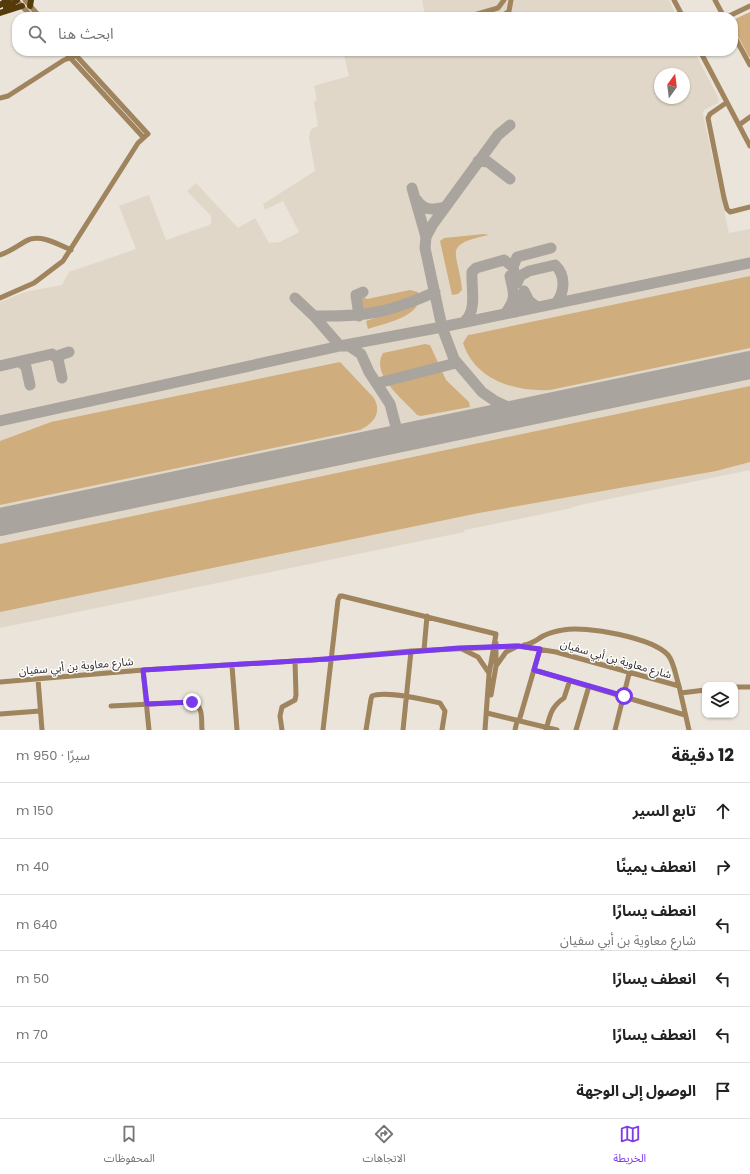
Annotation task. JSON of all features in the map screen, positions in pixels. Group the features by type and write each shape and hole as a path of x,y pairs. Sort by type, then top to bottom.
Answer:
{"main road":[{"path":"0,5 8,0"},
{"path":"0,12 20,1"}],"street":[{"path":"484,12 498,8 504,0"},
{"path":"508,12 511,0"},
{"path":"674,0 680,12"},
{"path":"715,0 721,12"},
{"path":"20,1 30,3 36,12"},
{"path":"20,1 28,12"},
{"path":"737,12 750,6"},
{"path":"738,43 750,63"},
{"path":"0,98 8,96 68,56"},
{"path":"0,298 26,288 58,266 71,250 138,143 146,136 72,56"},
{"path":"702,56 750,146"},
{"path":"726,103 710,114 708,118 724,198 727,209 730,212 750,207"},
{"path":"739,125 750,117"},
{"path":"0,255 28,240 35,238 57,244 71,250"},
{"path":"323,730 330,659 340,596 496,634 496,666 488,705"},
{"path":"424,650 427,616"},
{"path":"496,666 506,652 518,646 530,644 550,633 576,628 598,630 624,636 653,646 666,653 670,658 679,686"},
{"path":"485,730 490,674 495,646"},
{"name":"شارع معاوية بن أبي سفيان","path":"0,682 143,670 295,662 424,650 518,646 540,649 629,674 679,686 689,730"},
{"path":"459,648 478,656 490,674"},
{"path":"515,730 540,649"},
{"path":"403,730 408,697 411,651"},
{"path":"282,730 280,716 282,707 295,700 296,695 295,662"},
{"path":"232,666 237,730"},
{"path":"143,670 149,730"},
{"path":"534,670 685,715"},
{"path":"615,730 629,674"},
{"path":"38,679 42,730"},
{"path":"546,729 553,707 557,702 564,698 570,680"},
{"path":"576,730 589,686"},
{"path":"738,687 750,688"},
{"path":"681,693 702,690"},
{"path":"366,730 372,696 380,694 408,697 442,704 445,711 442,730"},
{"path":"111,706 196,703 201,708 202,730"},
{"path":"0,714 40,711"},
{"path":"487,713 546,729 557,730"}],"shaded area":[{"path":"422,0 669,0 675,12 424,12"},
{"path":"750,12 750,57 738,36 738,18"},
{"path":"344,56 697,56 719,99 718,103 704,110 703,114 729,233 750,229 750,470 580,505 465,530 464,532 0,628 0,302 25,292 62,285 69,272 136,249 119,206 149,195 166,240 209,225 211,223 211,216 187,191 196,183 238,228 255,218 269,243 280,242 299,232 283,201 265,210 263,204 315,171 309,137 311,129 318,126 314,102 317,100 314,86 349,76"},
{"path":"484,234 489,235 464,242 458,247 456,259 462,290 458,294 452,295 440,241 444,238"},
{"path":"750,276 750,348 550,390 537,390 510,386 487,375 469,356 463,343 468,335"},
{"path":"410,290 418,292 418,299 414,303 400,309 377,315 364,316 360,298 364,297 367,299"},
{"path":"418,304 409,314 403,317 368,329 366,321"},
{"path":"425,344 430,345 446,380 469,402 470,407 421,416 417,415 384,378 380,361 383,353"},
{"path":"340,362 374,398 376,403 377,413 373,421 360,430 0,505 0,441 51,422"},
{"path":"750,386 750,462 716,471 479,513 0,612 0,544"}],"taxiway":[{"path":"510,125 498,135 433,224 426,237 425,248 442,327 454,359 482,392 495,401 520,413"},
{"path":"478,161 488,162 510,179"},
{"path":"412,188 426,237"},
{"path":"416,199 425,208 436,209 445,207"},
{"path":"513,267 517,257 551,248"},
{"path":"466,320 471,310 473,298 472,272 476,268 504,260 513,267 517,283 520,276 529,271 555,265 559,269 563,279 563,289 556,303"},
{"path":"0,421 340,346 442,327 750,263"},
{"path":"505,314 514,296 510,276"},
{"path":"516,312 523,301 524,291 529,301 537,307"},
{"path":"359,316 356,295 363,292"},
{"path":"314,316 348,316 376,312 403,305 435,292"},
{"path":"295,298 314,316 340,346 349,346 361,354 369,372 390,404 399,438"},
{"path":"58,359 60,355 69,352"},
{"path":"0,366 52,354 58,359 62,378"},
{"path":"21,362 26,367 30,385"},
{"path":"378,383 456,363"}],"runway":[{"path":"0,522 750,365"}],"route":[{"path":"192,702 147,704 143,670 232,666 344,658 411,651 518,646 540,649 534,670 624,696"}]}
